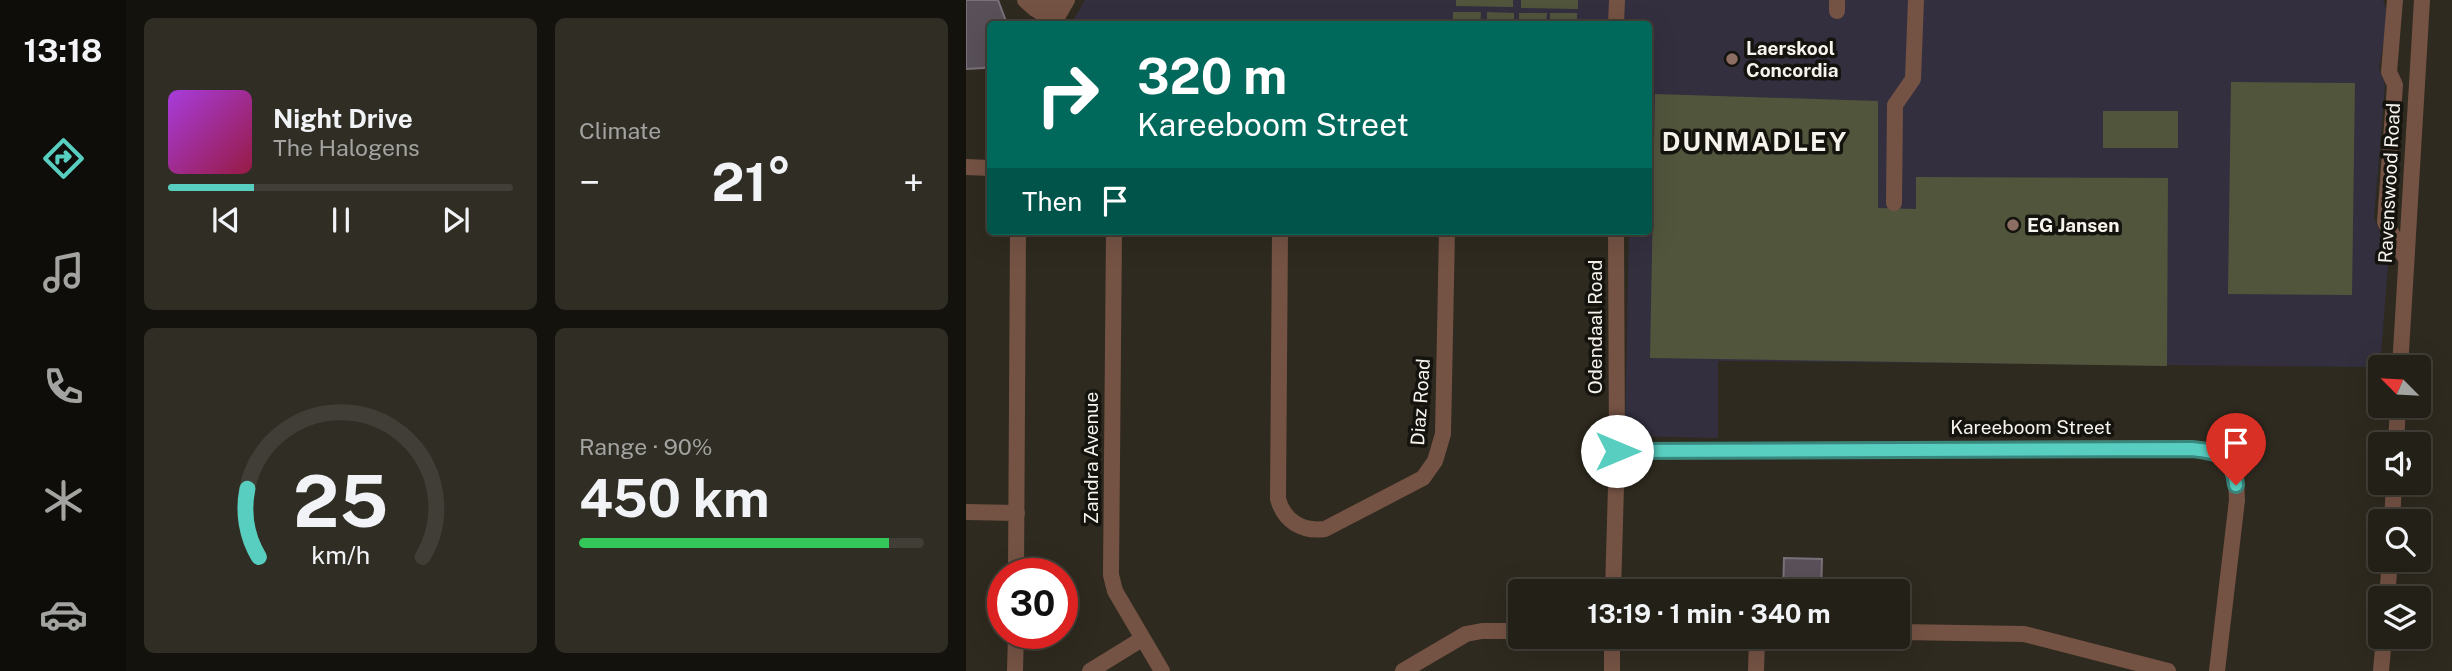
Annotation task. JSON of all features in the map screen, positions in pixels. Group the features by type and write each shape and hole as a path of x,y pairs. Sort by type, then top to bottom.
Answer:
{"street":[{"path":"1025,0 1035,9 1059,14"},
{"path":"1041,0 1059,14"},
{"path":"1616,21 1617,0"},
{"path":"1894,203 1895,105 1913,79 1916,0"},
{"path":"2395,0 2389,72 2395,85 2385,222 2406,259"},
{"name":"Ravenswood Road","path":"2401,355 2422,0"},
{"path":"966,167 987,168"},
{"path":"1016,558 1018,235"},
{"name":"Zandra Avenue","path":"1114,235 1111,575 1115,591 1163,671"},
{"name":"Diaz Road","path":"1280,235 1278,499 1282,511 1308,530 1325,529 1423,478 1435,461 1443,434 1447,235"},
{"name":"Odendaal Road","path":"1613,579 1617,451 1616,235"},
{"name":"Kareeboom Street","path":"1617,451 2169,447 2221,454 2230,462 2235,472 2236,499 2217,671"},
{"path":"966,512 1017,513"},
{"path":"989,512 1017,539"},
{"path":"1403,671 1466,634 1508,631"},
{"path":"1910,632 2024,634 2168,671"},
{"path":"1090,671 1142,639"},
{"path":"1016,649 1016,671"},
{"path":"1612,649 1612,671"},
{"path":"1756,671 1757,649"},
{"path":"2381,671 2383,649"}],"shaded area":[{"name":"EG Jansen","path":"1085,0 2383,0 2388,15 2379,69 2385,85 2374,218 2389,252 2381,355 2368,355 2368,367 1718,361 1718,438 1631,436 1625,428 1629,235 1652,235 1652,21 1073,21"}],"green space":[{"path":"1456,0 1513,0 1513,7 1456,6"},
{"path":"1521,0 1578,0 1578,9 1521,8"},
{"path":"1453,12 1481,12 1480,21 1453,21"},
{"path":"1487,12 1514,13 1514,21 1487,21"},
{"path":"1519,13 1547,13 1546,21 1519,21"},
{"path":"1550,13 1577,13 1577,21 1550,21"},
{"path":"2231,82 2355,83 2352,295 2228,294"},
{"path":"1655,94 1878,101 1878,208 1916,209 1916,177 2168,178 2167,366 1650,358"},
{"path":"2103,111 2178,111 2178,148 2103,148"}],"building":[{"path":"966,0 998,0 1006,21 987,21 987,66 966,69"},
{"path":"1784,558 1822,559 1821,579 1783,579"}],"place":[{"name":"Laerskool Concordia","path":"1732,59"},
{"name":"EG Jansen","path":"2013,225"}],"district":[{"name":"DUNMADLEY","path":"1755,142"}],"route":[{"path":"1617,451 2169,447 2221,454 2230,462 2235,472 2236,485"}]}
